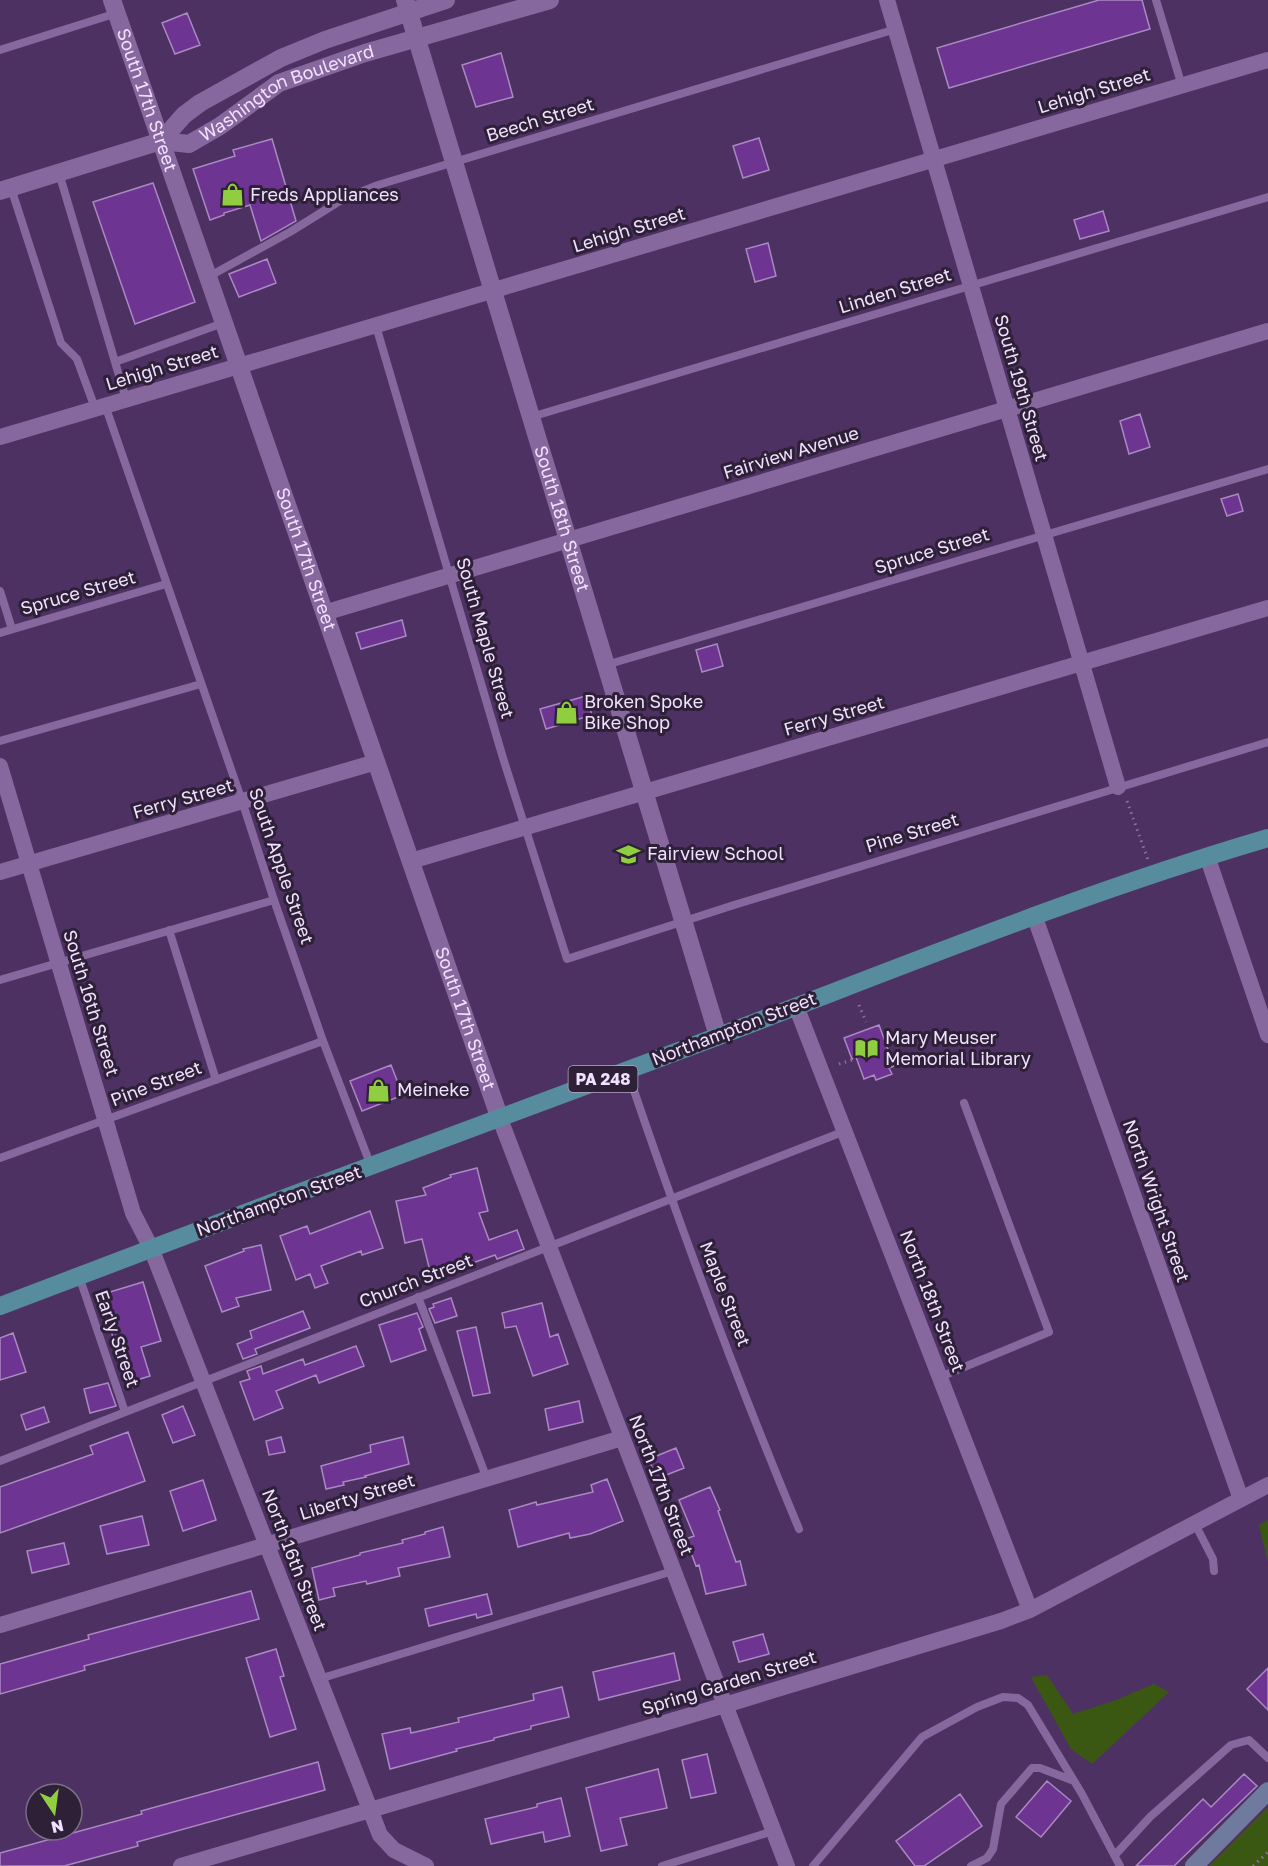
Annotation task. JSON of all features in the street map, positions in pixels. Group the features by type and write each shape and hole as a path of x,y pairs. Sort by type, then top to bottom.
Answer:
{"main road":[{"name":"Northampton Street","path":"0,1306 500,1119 1034,915 1207,856 1268,838"},
{"path":"1194,1866 1268,1791"}],"street":[{"name":"Washington Boulevard","path":"161,141 184,115 234,83 281,58 407,6 446,0"},
{"name":"Washington Boulevard","path":"161,141 189,144 220,126 279,83 365,53 550,0"},
{"name":"South 19th Street","path":"887,0 1118,787"},
{"name":"South 18th Street","path":"407,6 718,1036"},
{"name":"South 17th Street","path":"114,7 500,1119"},
{"name":"Lehigh Street","path":"0,436 493,292 1268,60"},
{"path":"5,189 161,141"},
{"name":"Fairview Avenue","path":"324,613 1268,331"},
{"name":"Ferry Street","path":"411,861 1268,608"},
{"name":"Ferry Street","path":"0,872 376,762"},
{"name":"South 16th Street","path":"0,766 133,1213 151,1248"},
{"path":"1207,856 1268,1035"},
{"name":"North Wright Street","path":"1034,915 1241,1499"},
{"name":"North 18th Street","path":"796,1006 1030,1610"},
{"name":"North 17th Street","path":"500,1119 787,1866"},
{"name":"North 16th Street","path":"151,1248 380,1835 394,1850 426,1866"},
{"name":"Liberty Street","path":"0,1625 622,1438"},
{"name":"Spring Garden Street","path":"181,1866 1001,1621 1030,1610 1268,1485"}],"lane":[{"path":"1156,0 1182,86"},
{"path":"0,50 114,7"},
{"name":"Beech Street","path":"208,277 290,232 343,199 378,185 896,29"},
{"path":"59,173 126,399"},
{"name":"South Apple Street","path":"5,189 27,239 61,343 77,359 100,407 166,584 274,900 371,1167"},
{"name":"Linden Street","path":"531,417 1268,197"},
{"path":"115,362 223,323"},
{"name":"South Maple Street","path":"376,326 525,827 567,959"},
{"name":"Spruce Street","path":"606,666 1268,469"},
{"name":"Spruce Street","path":"0,633 166,584"},
{"path":"0,591 12,629"},
{"path":"0,741 201,684"},
{"name":"Pine Street","path":"567,959 734,905 1268,742"},
{"path":"0,980 274,900"},
{"path":"169,930 216,1080"},
{"name":"Pine Street","path":"0,1158 324,1041"},
{"name":"Maple Street","path":"627,1069 671,1199 774,1470 799,1528"},
{"path":"940,1377 1049,1332 964,1103"},
{"name":"Church Street","path":"0,1461 845,1131"},
{"name":"Early Street","path":"78,1276 125,1412"},
{"path":"418,1298 487,1479"},
{"path":"1195,1524 1213,1559 1214,1571"},
{"path":"319,1679 673,1571"},
{"path":"813,1866 922,1737 977,1707 1003,1697 1018,1698 1028,1705 1074,1781 1120,1866"},
{"path":"1115,1855 1150,1817 1231,1745 1249,1740 1268,1758"},
{"path":"971,1866 987,1857 993,1849 1001,1804 1032,1768 1040,1768 1074,1781"},
{"path":"662,1866 773,1831"}],"path":[{"path":"1118,787 1125,796 1131,811 1152,875"},
{"path":"859,1005 866,1022"},
{"path":"839,1064 852,1060"},
{"path":"1253,1866 1268,1852"}],"green space":[{"path":"1268,1520 1268,1563 1259,1525"},
{"path":"1047,1675 1073,1714 1116,1700 1154,1684 1169,1692 1092,1764 1071,1749 1031,1677"},
{"path":"1268,1807 1268,1866 1209,1866"}],"building":[{"path":"1099,0 1142,0 1150,29 949,88 937,48"},
{"path":"187,13 200,45 175,54 162,23"},
{"path":"501,53 513,97 476,107 462,65"},
{"path":"759,138 769,170 743,178 733,146"},
{"path":"272,139 296,221 261,241 250,205 210,220 193,169 235,156 233,150"},
{"path":"153,183 195,302 135,324 93,202"},
{"path":"1103,211 1109,231 1080,239 1074,220"},
{"path":"768,243 776,276 755,282 746,249"},
{"path":"267,259 276,283 239,297 229,274"},
{"path":"1140,414 1150,447 1129,454 1120,421"},
{"path":"1238,494 1243,511 1227,516 1221,499"},
{"path":"402,620 406,636 361,649 356,633"},
{"path":"717,644 723,666 702,672 696,650"},
{"name":"Broken Spoke Bike Shop","path":"586,696 592,715 546,729 540,709"},
{"name":"Mary Meuser Memorial Library","path":"879,1025 894,1066 889,1068 892,1074 876,1080 874,1075 864,1079 856,1057 852,1059 844,1038"},
{"name":"Meineke","path":"391,1065 398,1083 416,1090 362,1111 350,1081"},
{"path":"477,1168 488,1211 479,1213 489,1240 517,1230 524,1249 497,1259 495,1255 431,1275 422,1239 405,1243 396,1201 426,1195 423,1188 451,1177 450,1175"},
{"path":"370,1211 383,1248 362,1255 361,1251 321,1266 328,1283 315,1288 310,1274 296,1280 280,1236 307,1226 310,1234"},
{"path":"261,1245 271,1290 236,1298 239,1306 222,1312 205,1266 244,1251 243,1249"},
{"path":"143,1282 161,1341 141,1347 150,1376 127,1383 100,1295"},
{"path":"451,1298 457,1316 435,1323 429,1309 434,1307 433,1304"},
{"path":"542,1303 550,1337 558,1334 568,1364 533,1376 516,1326 505,1328 502,1313"},
{"path":"303,1311 310,1328 255,1349 257,1354 243,1359 237,1344 252,1338 250,1331"},
{"path":"417,1313 423,1327 419,1329 426,1350 391,1362 379,1325"},
{"path":"476,1327 490,1393 473,1396 457,1331"},
{"path":"13,1333 26,1372 0,1380 0,1338"},
{"path":"356,1346 364,1366 319,1383 316,1375 276,1391 283,1408 254,1420 240,1382 250,1379 247,1371 261,1366 263,1374 303,1359 305,1365"},
{"path":"108,1383 116,1406 90,1413 84,1389"},
{"path":"579,1401 583,1422 549,1430 545,1409"},
{"path":"183,1406 195,1435 173,1443 162,1415"},
{"path":"44,1407 49,1422 26,1430 21,1415"},
{"path":"128,1432 145,1481 0,1533 0,1487 93,1454 90,1446"},
{"path":"281,1437 285,1452 269,1455 266,1441"},
{"path":"403,1437 409,1464 326,1489 321,1466 371,1452 370,1445"},
{"path":"676,1448 684,1468 656,1479 649,1459"},
{"path":"607,1479 623,1521 590,1534 570,1538 569,1533 518,1547 509,1510 536,1502 537,1505 593,1492 591,1485"},
{"path":"203,1480 216,1520 183,1531 170,1491"},
{"path":"710,1487 720,1510 718,1511 736,1562 740,1561 746,1585 706,1594 699,1565 696,1566 686,1539 694,1536 679,1500"},
{"path":"142,1516 149,1545 107,1554 100,1526"},
{"path":"443,1527 450,1557 398,1568 400,1576 367,1584 366,1581 333,1588 335,1596 319,1600 312,1568 403,1543 402,1540"},
{"path":"64,1543 69,1564 32,1573 27,1551"},
{"path":"251,1591 259,1619 84,1666 85,1670 0,1694 0,1664 89,1639 88,1635"},
{"path":"487,1594 492,1614 477,1618 476,1614 429,1626 425,1609"},
{"path":"763,1634 769,1654 739,1662 733,1642"},
{"path":"276,1649 284,1676 280,1677 296,1729 270,1737 246,1658"},
{"path":"674,1653 680,1680 599,1700 593,1672"},
{"path":"1268,1668 1268,1710 1247,1689"},
{"path":"562,1687 569,1717 531,1726 531,1729 390,1769 382,1734 410,1728 411,1733 459,1722 458,1718 534,1700 533,1694"},
{"path":"707,1754 716,1793 691,1798 682,1760"},
{"path":"318,1762 325,1790 137,1842 138,1846 64,1866 0,1866 0,1853 40,1842 84,1842 84,1830 142,1814 141,1811"},
{"path":"658,1769 667,1808 620,1818 627,1845 601,1851 586,1788"},
{"path":"1244,1774 1257,1786 1174,1866 1136,1866 1203,1799 1211,1807"},
{"path":"1047,1781 1071,1801 1041,1837 1016,1817"},
{"path":"960,1794 982,1826 924,1866 915,1866 896,1841"},
{"path":"561,1798 570,1836 545,1842 543,1832 491,1844 485,1819 537,1807 537,1804"}],"place":[{"name":"Freds Appliances","path":"232,195"},
{"name":"Broken Spoke Bike Shop","path":"566,712"},
{"name":"Fairview School","path":"629,854"},
{"name":"Mary Meuser Memorial Library","path":"867,1048"},
{"name":"Meineke","path":"379,1090"}]}
